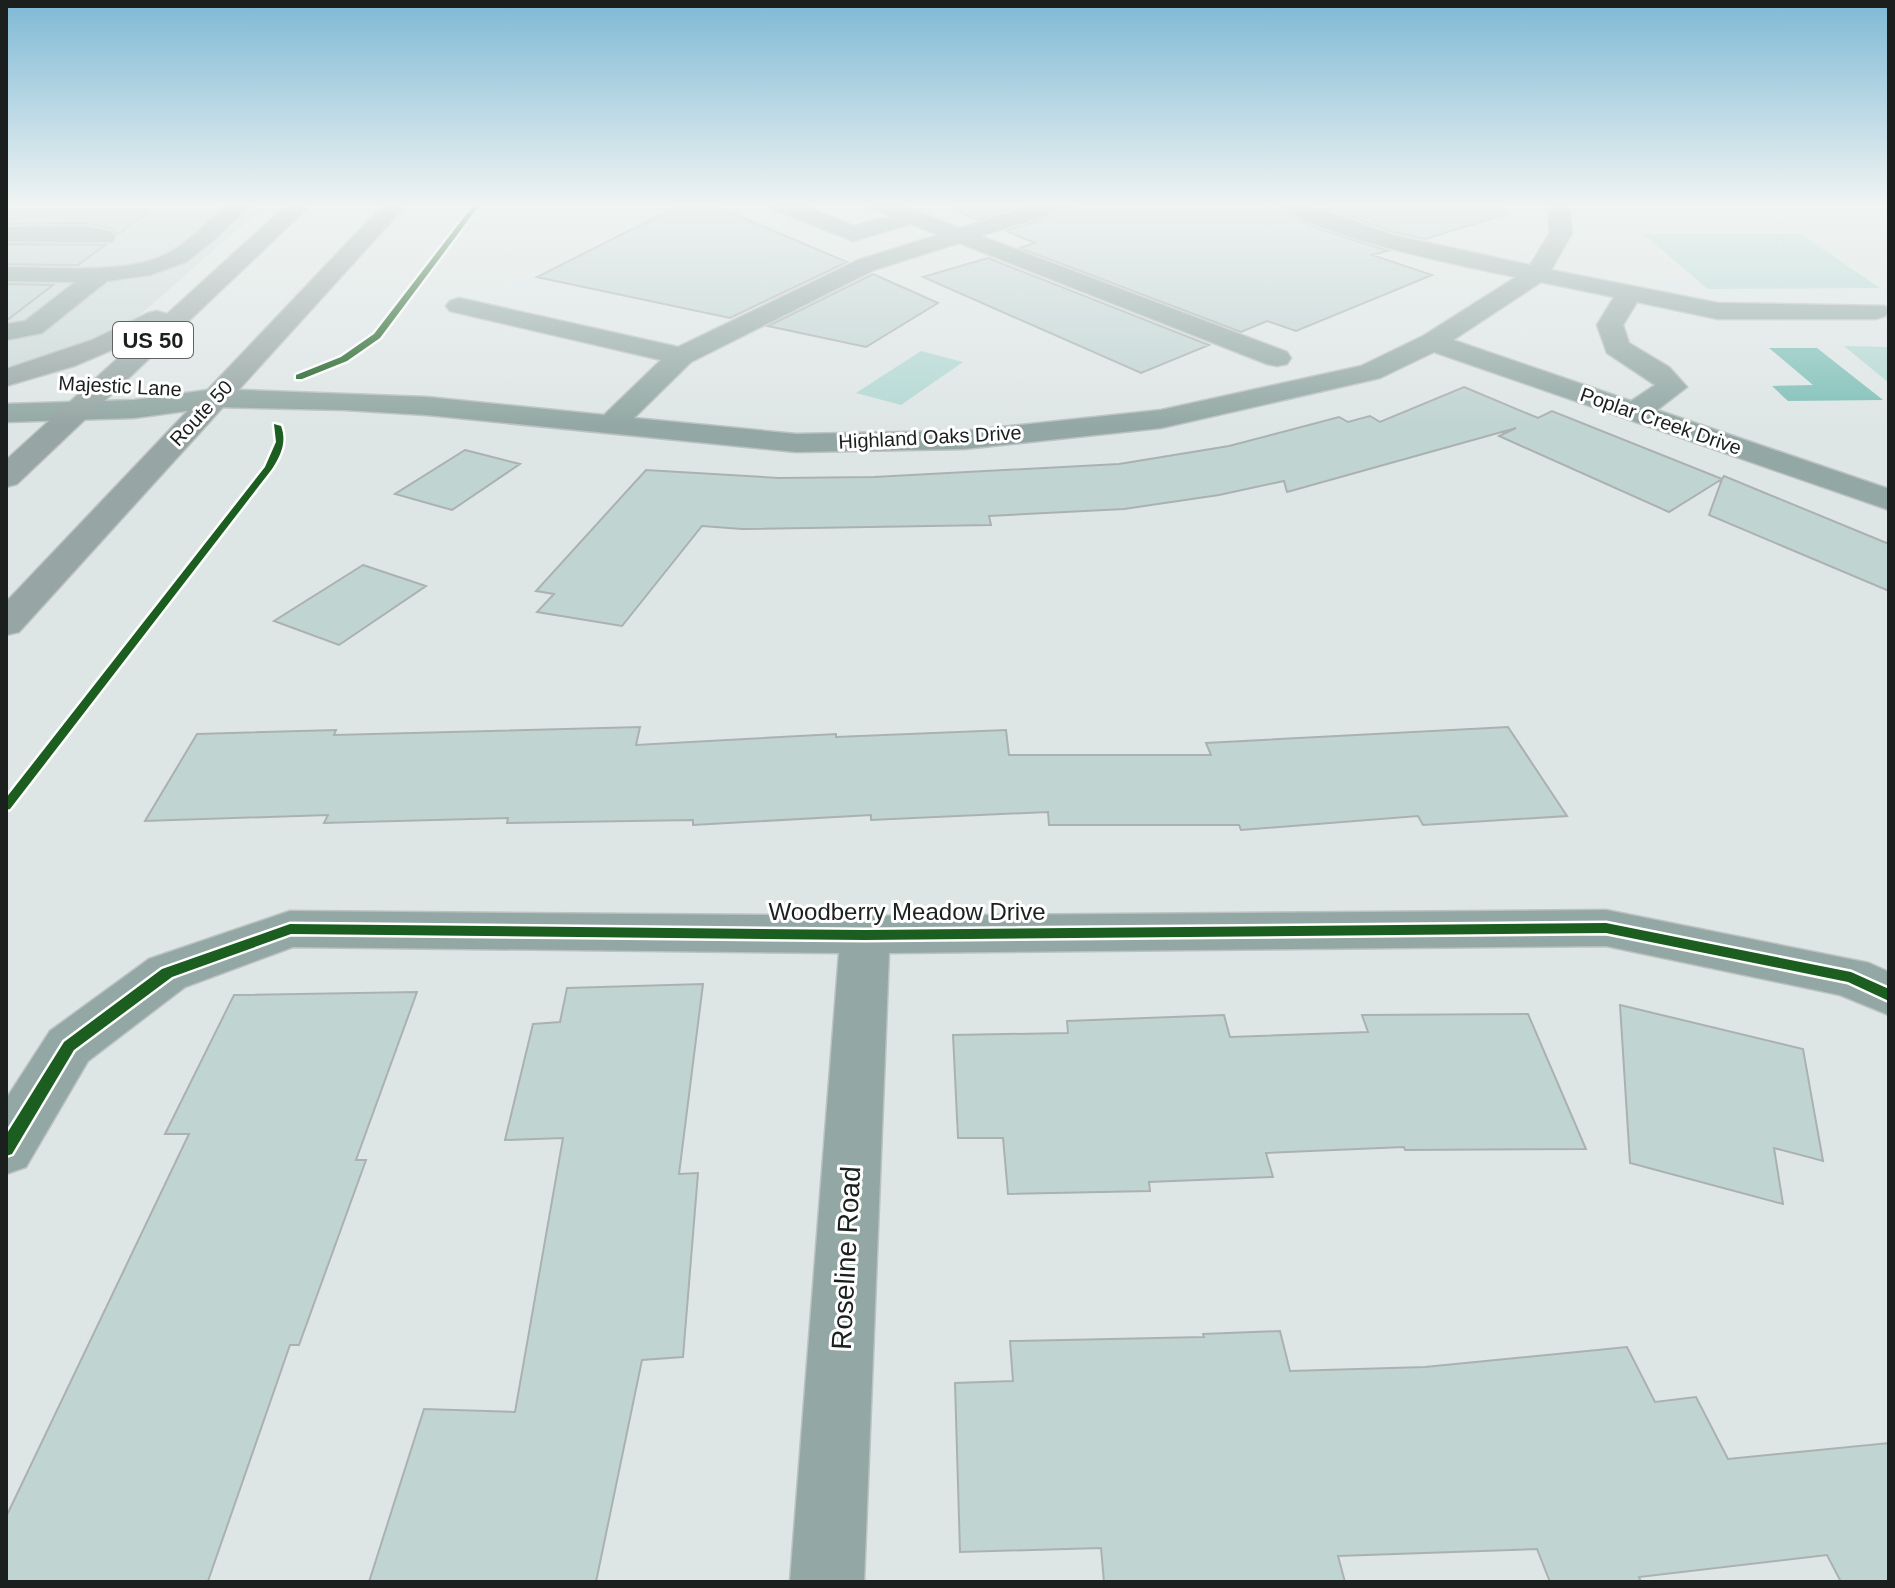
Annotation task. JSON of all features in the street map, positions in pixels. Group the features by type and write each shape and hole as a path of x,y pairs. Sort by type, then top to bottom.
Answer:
{"highway":[{"name":"US 50","path":"6,477 221,277"},
{"name":"Route 50","path":"6,624 328,277"},
{"path":"11,385 127,336 207,290"}],"street":[{"path":"6,332 33,327 97,277"},
{"path":"609,426 681,356 841,277"},
{"path":"1068,277 1277,358"},
{"name":"Highland Oaks Drive","path":"215,398 427,406 796,443 964,440 1161,419 1370,372 1432,342 1533,277"},
{"path":"1546,277 1718,311 1876,311"},
{"path":"1629,294 1610,325 1617,347 1659,373 1673,387 1633,412"},
{"path":"459,306 681,356"},
{"name":"Poplar Creek Drive","path":"1432,342 1889,500"},
{"name":"Majestic Lane","path":"11,385 108,382 186,387 215,398"},
{"name":"Majestic Lane","path":"6,413 134,409 215,398"},
{"name":"Woodberry Meadow Drive","path":"6,1149 69,1046 167,973 290,929 865,935 1606,928 1851,977 1889,995"},
{"name":"Roseline Road","path":"827,1582 865,935"}],"shaded area":[{"path":"6,277 183,277 127,326 109,337 43,360 6,367"},
{"path":"1694,277 1864,277 1880,288 1708,289"},
{"path":"1844,346 1889,347 1889,383"},
{"path":"921,351 963,362 901,405 856,393"}],"water":[{"path":"1769,348 1817,348 1883,400 1788,401 1772,386 1813,385"}],"building":[{"path":"538,277 815,277 730,318"},
{"path":"867,277 880,277 938,303 866,347 768,326"},
{"path":"923,277 1037,277 1209,345 1141,373"},
{"path":"1097,277 1427,277 1296,331 1267,321 1241,332"},
{"path":"6,284 53,285 6,321"},
{"path":"1464,387 1538,418 1552,411 1722,479 1669,512 1499,436 1516,428 1287,492 1284,481 1219,495 1124,509 989,516 991,525 742,529 702,526 622,626 537,612 554,594 536,591 646,470 779,478 874,477 1119,464 1229,446 1339,417 1348,422 1370,416 1380,422"},
{"path":"465,450 520,464 452,510 395,494"},
{"path":"1724,476 1889,544 1889,591 1709,515"},
{"path":"363,565 426,586 339,645 274,621"},
{"path":"640,727 636,745 836,734 836,737 1006,730 1009,755 1211,755 1206,743 1508,727 1567,816 1423,825 1418,816 1241,830 1239,825 1049,825 1048,812 871,820 871,815 693,825 693,820 507,823 508,818 324,823 328,815 145,821 197,734 336,730 334,735"},
{"path":"703,984 679,1174 698,1173 683,1357 642,1360 596,1582 369,1582 424,1409 515,1412 563,1138 505,1140 533,1024 560,1022 567,988"},
{"path":"417,992 356,1160 366,1160 299,1345 290,1345 208,1581 6,1582 6,1517 189,1134 165,1134 234,995"},
{"path":"1620,1005 1803,1049 1823,1161 1774,1148 1783,1204 1630,1163"},
{"path":"1528,1014 1586,1149 1405,1150 1404,1147 1266,1153 1273,1177 1149,1182 1150,1191 1008,1194 1003,1138 958,1138 953,1035 1068,1033 1067,1021 1224,1015 1230,1037 1368,1032 1362,1015"},
{"path":"1280,1331 1290,1371 1425,1367 1627,1347 1655,1402 1696,1397 1728,1459 1889,1443 1889,1582 1841,1582 1827,1555 1639,1577 1641,1582 1550,1582 1537,1549 1338,1556 1345,1582 1104,1582 1101,1548 960,1552 955,1383 1013,1381 1010,1341 1204,1337 1203,1334"}],"cycle path":[{"path":"299,377 344,359 377,336 422,277"},
{"path":"6,806 264,475 278,451 280,434 277,426"},
{"path":"6,1149 69,1046 167,973 290,929 865,935 1606,928 1851,977 1889,995"}]}
